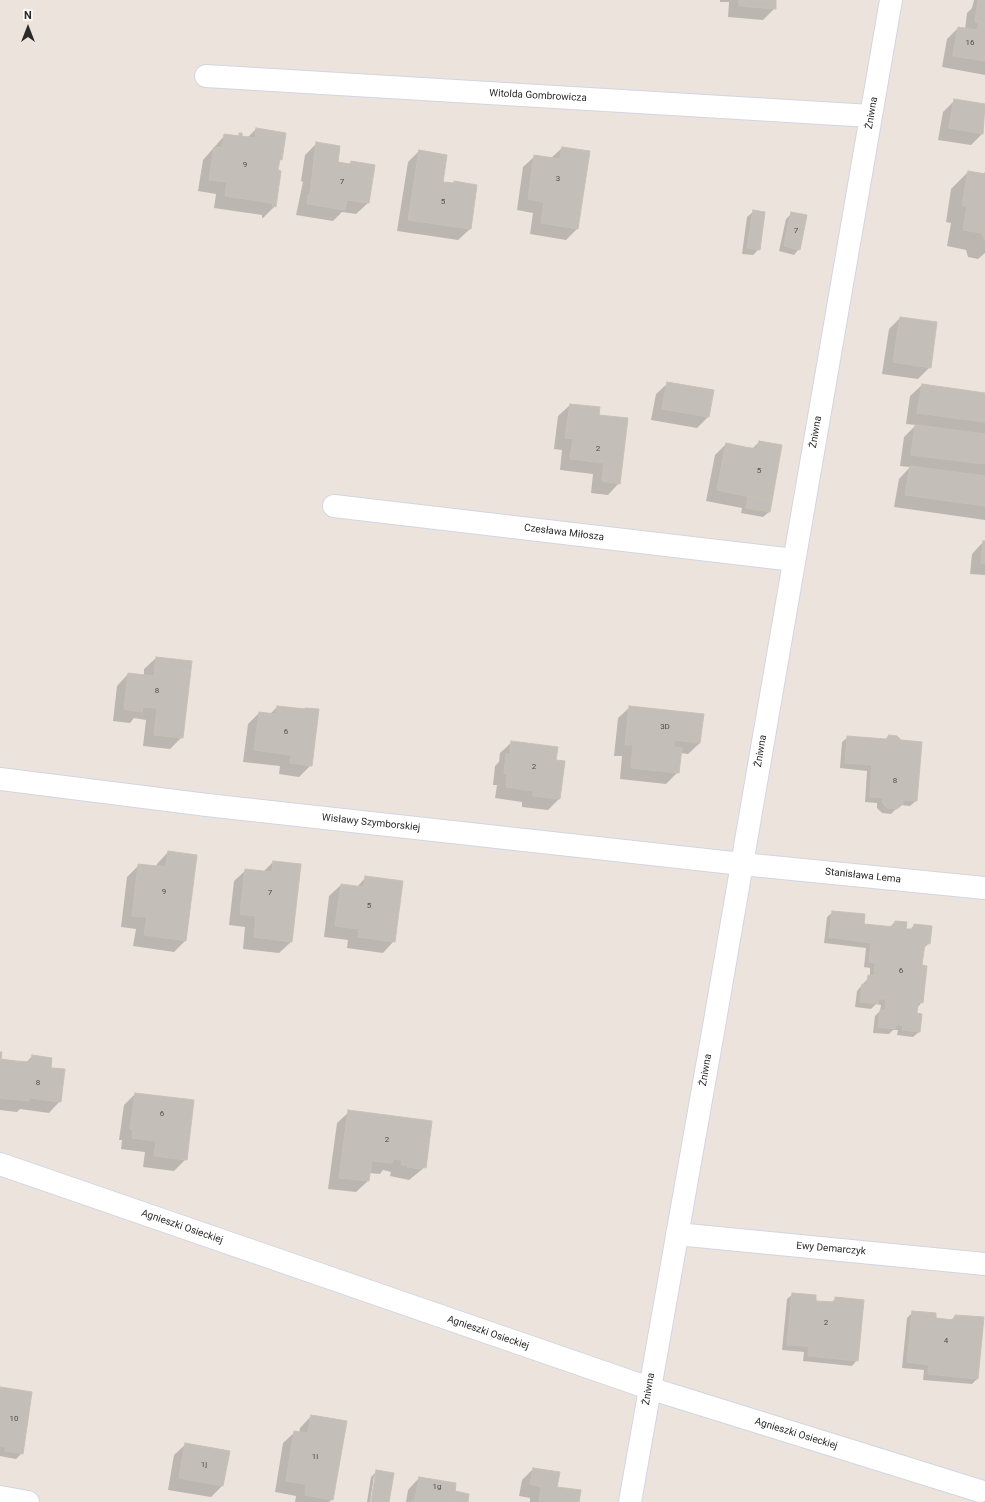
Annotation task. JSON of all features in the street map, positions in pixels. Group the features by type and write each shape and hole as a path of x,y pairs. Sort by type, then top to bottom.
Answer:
{"street":[{"name":"Żniwna","path":"630,1502 891,0"},
{"name":"Witolda Gombrowicza","path":"206,76 871,116"},
{"name":"Czesława Miłosza","path":"334,506 794,560"},
{"name":"Wisławy Szymborskiej","path":"0,779 223,807 742,864"},
{"name":"Stanisława Lema","path":"742,864 985,888"},
{"name":"Agnieszki Osieckiej","path":"0,1164 650,1388 980,1491"},
{"name":"Ewy Demarczyk","path":"677,1234 985,1264"},
{"path":"0,1497 28,1502"}],"building":[{"path":"739,0 776,0 776,9 739,6"},
{"path":"978,0 985,0 985,61 953,56 958,27 977,30 979,23 975,22"},
{"path":"954,99 985,104 983,134 949,128"},
{"path":"256,128 286,133 282,160 280,159 278,170 281,171 276,207 272,206 273,203 225,196 227,182 209,180 214,147 222,148 224,134 239,136 239,133 242,133 242,136 255,138"},
{"path":"316,142 340,146 338,162 350,164 351,161 375,165 369,203 347,200 345,210 307,204 308,195 310,195"},
{"path":"562,147 590,151 578,229 541,223 544,202 528,199 534,155 560,159"},
{"path":"419,150 447,155 443,182 454,183 454,181 477,185 471,229 408,220"},
{"path":"968,171 985,174 985,241 982,233 963,230 967,206 962,205"},
{"path":"753,210 765,212 760,250 747,248"},
{"path":"791,212 807,215 800,250 784,246"},
{"path":"900,317 937,322 931,368 893,362"},
{"path":"667,382 714,390 709,417 662,409"},
{"path":"922,384 985,393 985,422 917,413"},
{"path":"570,404 600,407 599,415 628,418 620,484 602,481 604,463 570,459 573,439 565,438"},
{"path":"915,425 985,434 985,464 911,455"},
{"path":"759,441 782,445 772,501 736,494 745,447 757,449"},
{"path":"726,443 745,447 736,494 717,490"},
{"path":"910,466 985,476 985,506 905,495"},
{"path":"748,496 772,501 770,512 746,508"},
{"path":"983,541 985,541 985,563 981,563"},
{"path":"156,657 192,661 183,738 154,735 157,708 143,707 142,712 124,709 128,673 154,676"},
{"path":"277,706 319,709 312,766 290,763 291,755 254,750 259,712 276,714"},
{"path":"629,706 704,714 700,743 674,740 674,747 682,748 679,773 631,768 633,745 625,745"},
{"path":"889,735 897,736 901,740 922,742 917,801 903,800 903,804 897,809 887,808 882,802 883,798 870,797 872,765 845,763 847,736 886,739"},
{"path":"511,741 558,747 556,760 565,761 560,799 533,796 533,791 506,787 507,774 504,773 506,754 510,754"},
{"path":"168,851 197,855 186,941 144,935 147,917 132,916 138,864 166,867"},
{"path":"273,861 301,864 292,942 254,937 256,916 240,914 245,869 272,872"},
{"path":"365,876 403,881 395,942 358,937 359,929 335,926 341,884 364,887"},
{"path":"832,911 865,914 864,924 894,927 895,921 907,922 906,929 913,929 914,924 932,926 930,944 925,943 922,965 927,966 923,1003 918,1002 917,1013 922,1014 920,1032 902,1030 903,1025 896,1025 895,1029 878,1027 880,1010 885,1011 886,999 879,999 878,1004 860,1002 862,984 867,985 868,975 874,976 875,963 869,962 871,943 829,937"},
{"path":"0,1052 2,1052 1,1059 16,1061 11,1099 0,1098"},
{"path":"32,1055 52,1058 51,1068 65,1069 61,1102 30,1098 29,1101 11,1099 16,1061 31,1062"},
{"path":"135,1093 194,1100 187,1160 154,1156 156,1141 132,1138 133,1129 130,1129"},
{"path":"348,1110 432,1121 426,1168 422,1167 422,1169 407,1167 408,1165 401,1165 402,1160 393,1159 392,1163 372,1161 369,1181 339,1178"},
{"path":"792,1293 816,1295 816,1301 835,1302 835,1297 864,1300 858,1361 808,1356 809,1346 787,1345"},
{"path":"912,1311 936,1313 936,1318 954,1320 955,1315 984,1317 978,1379 928,1374 929,1365 907,1362"},
{"path":"0,1387 32,1392 23,1454 5,1451 6,1447 0,1446"},
{"path":"311,1415 347,1421 333,1500 305,1495 306,1484 286,1481 294,1431 308,1433"},
{"path":"185,1443 230,1451 223,1486 179,1478"},
{"path":"533,1468 560,1472 557,1487 581,1490 579,1502 539,1502 541,1487 530,1484"},
{"path":"376,1470 394,1473 389,1502 371,1502"},
{"path":"419,1477 456,1483 454,1502 411,1502 415,1499"},
{"path":"455,1491 469,1494 468,1502 454,1502"}]}
